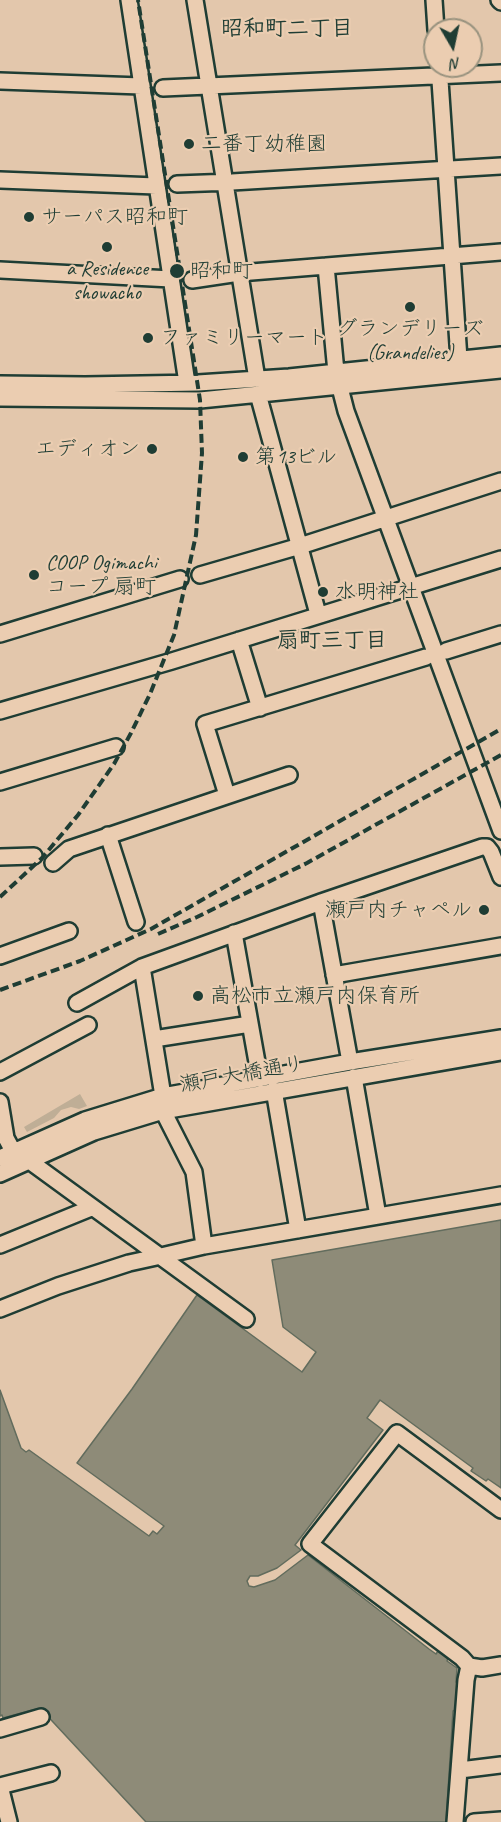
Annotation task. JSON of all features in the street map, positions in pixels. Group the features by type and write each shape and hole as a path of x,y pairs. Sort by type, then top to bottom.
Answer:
{"street":[{"path":"129,0 187,383"},
{"path":"195,0 258,387 318,614"},
{"path":"434,0 435,18"},
{"path":"164,88 423,72"},
{"path":"483,72 501,73"},
{"path":"440,78 459,359"},
{"path":"0,81 141,86"},
{"path":"177,184 501,166"},
{"path":"0,180 156,186"},
{"path":"192,280 239,273 501,252"},
{"path":"326,266 338,378 346,411 501,831"},
{"path":"0,270 171,279"},
{"path":"0,384 187,383 258,387 303,375 338,378 359,369 501,356"},
{"path":"0,398 182,401 258,387 338,378 501,370"},
{"path":"200,575 300,546 501,482"},
{"path":"0,711 501,559"},
{"path":"0,634 180,579"},
{"path":"446,651 501,634"},
{"path":"239,640 260,708"},
{"path":"227,795 206,724 426,657"},
{"path":"0,782 116,747"},
{"path":"53,863 69,849 289,775"},
{"path":"108,836 136,922"},
{"path":"77,1003 142,967 482,847 491,852 501,877"},
{"path":"0,857 34,856"},
{"path":"321,902 378,1216"},
{"path":"0,956 69,931"},
{"path":"234,933 260,1079"},
{"path":"334,975 501,946"},
{"path":"142,967 163,1104 194,1172 204,1246"},
{"path":"154,1039 250,1024"},
{"path":"0,1072 88,1025"},
{"name":"瀬戸大橋通り","path":"0,1174 28,1160 163,1104 274,1090 352,1070 501,1038"},
{"name":"瀬戸大橋通り","path":"7,1154 85,1120 163,1104 260,1079 501,1052"},
{"path":"274,1090 298,1230"},
{"path":"0,1102 7,1154"},
{"path":"28,1160 246,1319"},
{"path":"0,1309 58,1286 129,1263 204,1246 501,1195"},
{"path":"0,1245 91,1208"},
{"path":"501,1510 397,1433 310,1544 462,1658 469,1666 482,1668 501,1665"},
{"path":"455,1822 469,1666"},
{"path":"0,1729 41,1717"},
{"path":"460,1770 501,1765"},
{"path":"9,1822 0,1786 51,1773"},
{"path":"474,1822 501,1820"}],"shaded area":[{"path":"80,1094 87,1106 61,1110 54,1118 27,1132 24,1127"},
{"path":"501,1220 501,1488 471,1471 473,1468 380,1400 367,1418 383,1430 295,1545 301,1550 277,1568 258,1576 250,1576 247,1581 249,1586 254,1587 275,1580 308,1555 429,1649 436,1654 438,1651 448,1658 447,1661 457,1668 456,1682 458,1683 456,1710 453,1711 446,1822 146,1822 40,1708 3,1718 2,1715 0,1716 0,1390 21,1448 26,1452 29,1450 149,1536 153,1531 157,1534 164,1526 77,1463 197,1295 302,1372 316,1352 283,1327 272,1260"}],"railway":[{"path":"0,897 42,858 78,815 114,764 131,733 174,635 196,535 202,453 200,400 138,0"},
{"path":"0,990 80,961 151,929 501,729"},
{"path":"158,934 307,863 501,755"}],"place":[{"name":"二番丁幼稚園","path":"189,144"},
{"name":"サーパス昭和町","path":"29,217"},
{"name":"a Residence showacho","path":"107,247"},
{"name":"昭和町","path":"177,271"},
{"name":"グランデリーズ (Grandelies)","path":"410,307"},
{"name":"ファミリーマート","path":"148,338"},
{"name":"エディオン","path":"152,449"},
{"name":"第13ビル","path":"243,457"},
{"name":"COOP Ogimachi コープ 扇町","path":"34,575"},
{"name":"水明神社","path":"323,592"},
{"name":"瀬戸内チャペル","path":"484,910"},
{"name":"高松市立瀬戸内保育所","path":"198,996"}],"district":[{"name":"昭和町二丁目","path":"287,29"},
{"name":"扇町三丁目","path":"332,641"}]}
